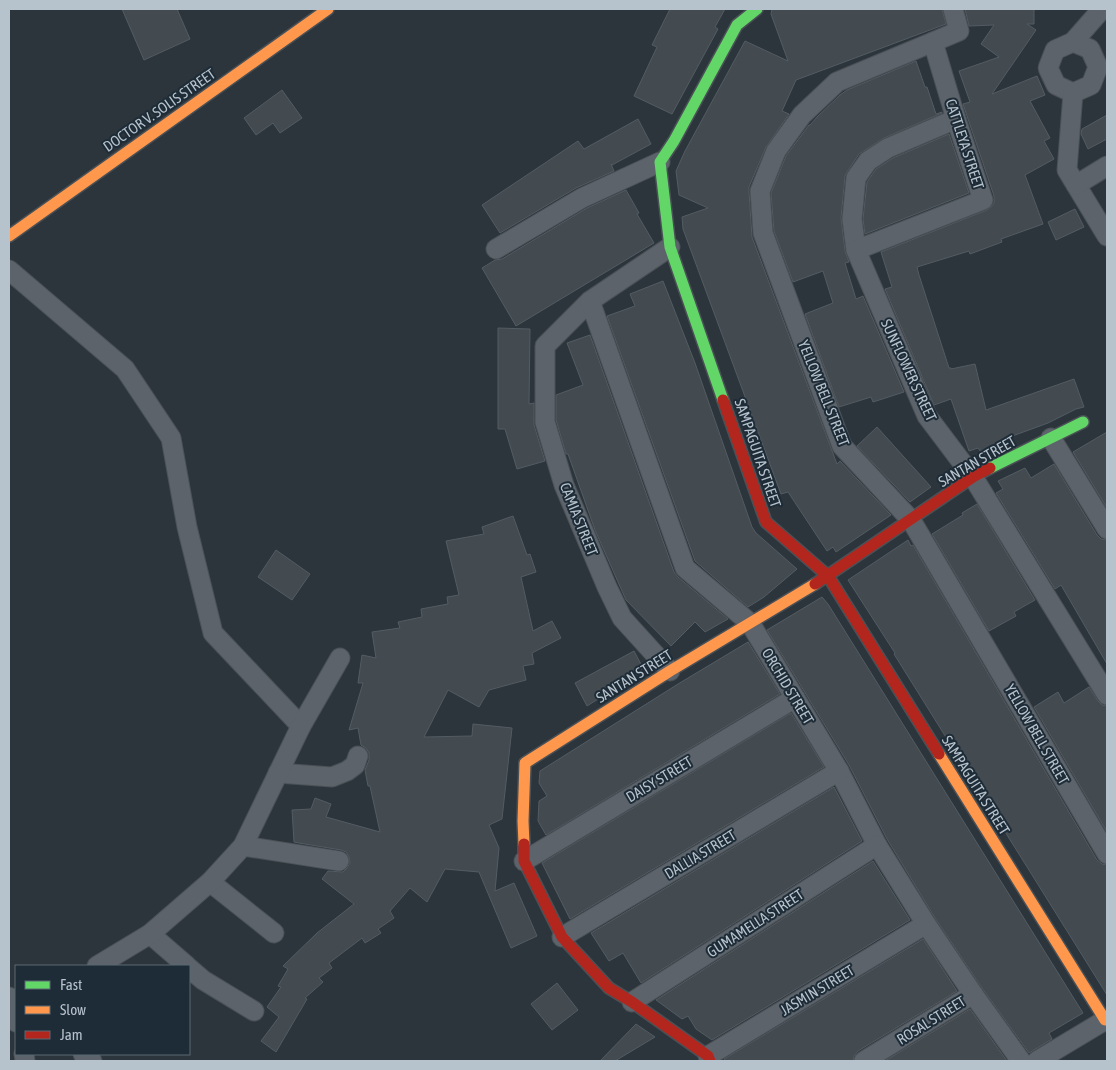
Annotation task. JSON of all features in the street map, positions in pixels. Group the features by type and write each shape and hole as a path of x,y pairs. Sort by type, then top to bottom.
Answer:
{"street":[{"name":"DOCTOR V. SOLIS STREET","path":"9,236 328,9"},
{"path":"496,249 582,198 660,162 674,141 737,26 757,9"},
{"path":"933,42 959,31 954,9"},
{"path":"1073,42 1090,49 1098,67 1091,85 1073,92 1056,85 1048,68 1055,50 1073,42 1102,9"},
{"name":"CATTLEYA STREET","path":"856,250 983,200 933,42"},
{"name":"YELLOW BELL STREET","path":"933,42 836,82 802,115 776,151 760,191 763,233 842,446 911,520 1107,854"},
{"path":"1073,92 1068,170 1107,236"},
{"name":"SUNFLOWER STREET","path":"956,119 888,148 868,161 856,178 852,219 856,250 927,416 974,477 1107,695"},
{"name":"SAMPAGUITA STREET","path":"660,162 670,247 766,522 828,576 1106,1020"},
{"path":"1076,185 1107,166"},
{"path":"590,301 670,247"},
{"path":"9,270 125,369 171,438 187,527 213,633 301,726"},
{"name":"CAMIA STREET","path":"590,301 545,346 545,422 564,485 622,618 670,671"},
{"name":"ORCHID STREET","path":"590,301 685,568 750,623 839,771 877,845 926,924 1021,1061"},
{"name":"SANTAN STREET","path":"709,1059 632,1002 609,988 562,937 524,861 525,764 670,671 828,576 974,477 1083,422"},
{"path":"1050,438 1107,529"},
{"path":"99,965 150,934 210,882 243,846 301,726 340,658"},
{"name":"DAISY STREET","path":"524,861 795,698"},
{"path":"278,773 332,777 347,771 355,765 358,756"},
{"name":"DALLIA STREET","path":"562,937 839,771"},
{"name":"GUMAMELLA STREET","path":"632,1002 877,845"},
{"path":"243,846 339,861"},
{"path":"210,882 274,932"},
{"name":"JASMIN STREET","path":"709,1059 926,924"},
{"path":"150,934 186,965"},
{"path":"190,969 203,980 254,1011"},
{"name":"ROSAL STREET","path":"864,1061 973,994"},
{"path":"1037,1061 1106,1020"}],"building":[{"path":"122,9 177,9 190,39 144,60"},
{"path":"670,9 725,9 715,27 718,29 672,114 634,96 657,47 652,45"},
{"path":"772,9 942,9 946,24 796,80 782,111 789,114 766,147 749,187 752,237 837,464 840,461 891,515 836,552 833,547 827,551 788,492 781,494 683,229 682,217 708,208 679,195 676,171 745,41 788,61 771,14"},
{"path":"965,9 1034,9 1034,24 1027,24 1036,30 992,94 1037,76 1045,95 1030,101 1050,138 1044,141 1054,159 1025,175 1043,224 1001,239 1002,242 970,254 969,251 917,267 919,275 949,368 975,364 986,410 1074,379 1084,407 1007,438 1009,442 983,455 978,448 969,451 951,399 934,405 885,289 892,287 881,252 987,210 994,203 994,196 963,104 970,102 959,71 999,57 981,44 994,25 969,26"},
{"path":"916,61 936,114 942,113 884,138 859,154 845,176 841,218 845,251 849,262 845,263 856,299 863,296 904,392 873,402 871,397 839,407 805,314 833,303 823,271 793,282 774,231 771,193 786,156 809,125 840,95 847,90"},
{"path":"282,90 302,118 280,133 273,123 256,135 244,118"},
{"path":"1107,115 1107,139 1088,149 1081,134 1082,129"},
{"path":"638,119 651,144 611,164 614,171 576,188 500,233 482,205 578,141 584,149"},
{"path":"949,134 969,193 865,234 863,219 867,182 876,169 893,158"},
{"path":"626,190 654,243 516,326 482,268 495,260 502,259 587,208"},
{"path":"1075,209 1084,227 1056,240 1048,222"},
{"path":"663,281 695,363 752,527 756,533 797,569 764,597 748,607 695,561 607,316 635,306 630,294"},
{"path":"498,328 530,329 529,404 534,403 534,425 545,461 517,469 505,429 498,429"},
{"path":"590,335 674,572 728,619 705,632 695,622 671,646 626,600 595,530 568,454 566,454 556,420 556,395 583,385 567,343"},
{"path":"877,427 931,487 910,502 857,446"},
{"path":"1107,432 1107,508 1073,452"},
{"path":"1054,464 1097,535 1101,539 1107,540 1107,664 1061,585 1055,589 996,493 1003,489 998,481 1025,468 1031,478"},
{"path":"977,504 1035,600 1014,612 1016,616 989,631 932,534"},
{"path":"513,516 527,555 530,554 536,572 521,577 533,631 552,621 561,638 532,653 534,664 523,666 526,680 489,690 479,707 448,690 424,737 472,736 473,724 512,728 502,819 489,825 499,848 495,891 514,883 537,936 511,948 479,872 445,869 427,902 410,888 390,911 394,918 378,929 381,933 365,943 362,938 329,963 332,968 319,978 323,982 305,998 307,999 276,1052 261,1041 279,1017 267,1007 281,987 278,986 288,969 283,966 317,933 354,904 322,879 328,871 343,872 347,868 350,863 346,852 294,842 292,810 311,809 315,798 331,804 326,817 380,832 365,770 369,760 369,753 361,745 358,728 349,730 363,683 358,683 362,655 376,658 372,632 400,628 398,622 422,617 421,609 448,604 447,597 459,595 446,541 484,534 482,527"},
{"path":"908,540 911,546 913,545 1097,860 1107,865 1107,995 848,580"},
{"path":"276,550 310,574 292,600 258,577"},
{"path":"822,597 1083,1013 1049,1033 1052,1039 1029,1053 935,918 887,839 849,765 767,630"},
{"path":"748,642 780,694 546,835 538,821 539,801 547,796 539,783 540,771"},
{"path":"634,651 644,670 587,706 575,683"},
{"path":"1089,687 1098,701 1102,705 1107,706 1107,832 1034,707 1058,692 1064,703"},
{"path":"791,713 824,767 570,919 542,863"},
{"path":"834,787 862,841 641,983 623,953 609,961 591,933"},
{"path":"873,861 910,920 712,1040 696,1029 688,1016 682,1019 656,1000"},
{"path":"923,939 957,991 858,1051 853,1061 725,1061 724,1059"},
{"path":"557,983 578,1010 552,1030 531,1004"},
{"path":"970,1009 1007,1061 885,1061"},
{"path":"636,1024 655,1037 615,1061 600,1061"}],"traffic: fast":[{"path":"723,400 670,247 660,162 674,141 737,25 757,9"},
{"path":"990,468 1083,422"}],"traffic: slow":[{"path":"9,236 328,9"},
{"path":"524,844 525,763 670,671 815,584"},
{"path":"939,754 1105,1020"}],"traffic: jam":[{"path":"723,400 766,522 828,576 939,754"},
{"path":"815,584 973,477 990,468"},
{"path":"524,844 524,861 562,937 609,988 708,1056 710,1061"}]}
